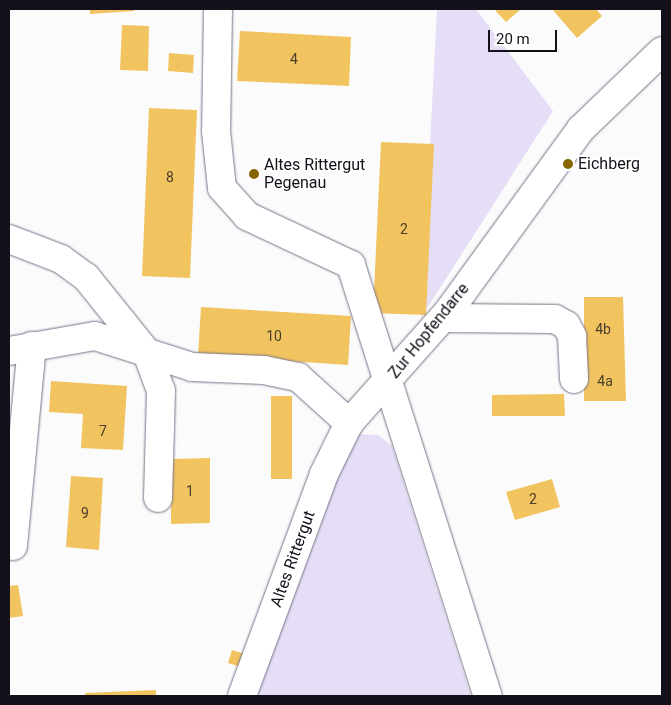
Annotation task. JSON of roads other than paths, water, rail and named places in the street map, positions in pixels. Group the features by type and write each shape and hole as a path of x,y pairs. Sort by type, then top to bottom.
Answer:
{"street":[{"path":"218,9 216,131 222,188 246,216 351,265 387,384"},
{"name":"Zur Hopfendarre","path":"488,696 387,384 443,318 581,129 662,51"},
{"path":"9,239 60,259 86,277 147,353 161,391 158,498"},
{"path":"443,318 555,319 566,325 572,336 574,379"},
{"path":"13,546 20,348 95,336 192,367 264,370 298,378 349,423"},
{"name":"Altes Rittergut","path":"242,696 324,474 349,423 387,384"}],"place":[{"name":"Eichberg","path":"568,164"},
{"name":"Altes Rittergut Pegenau","path":"254,174"}]}
